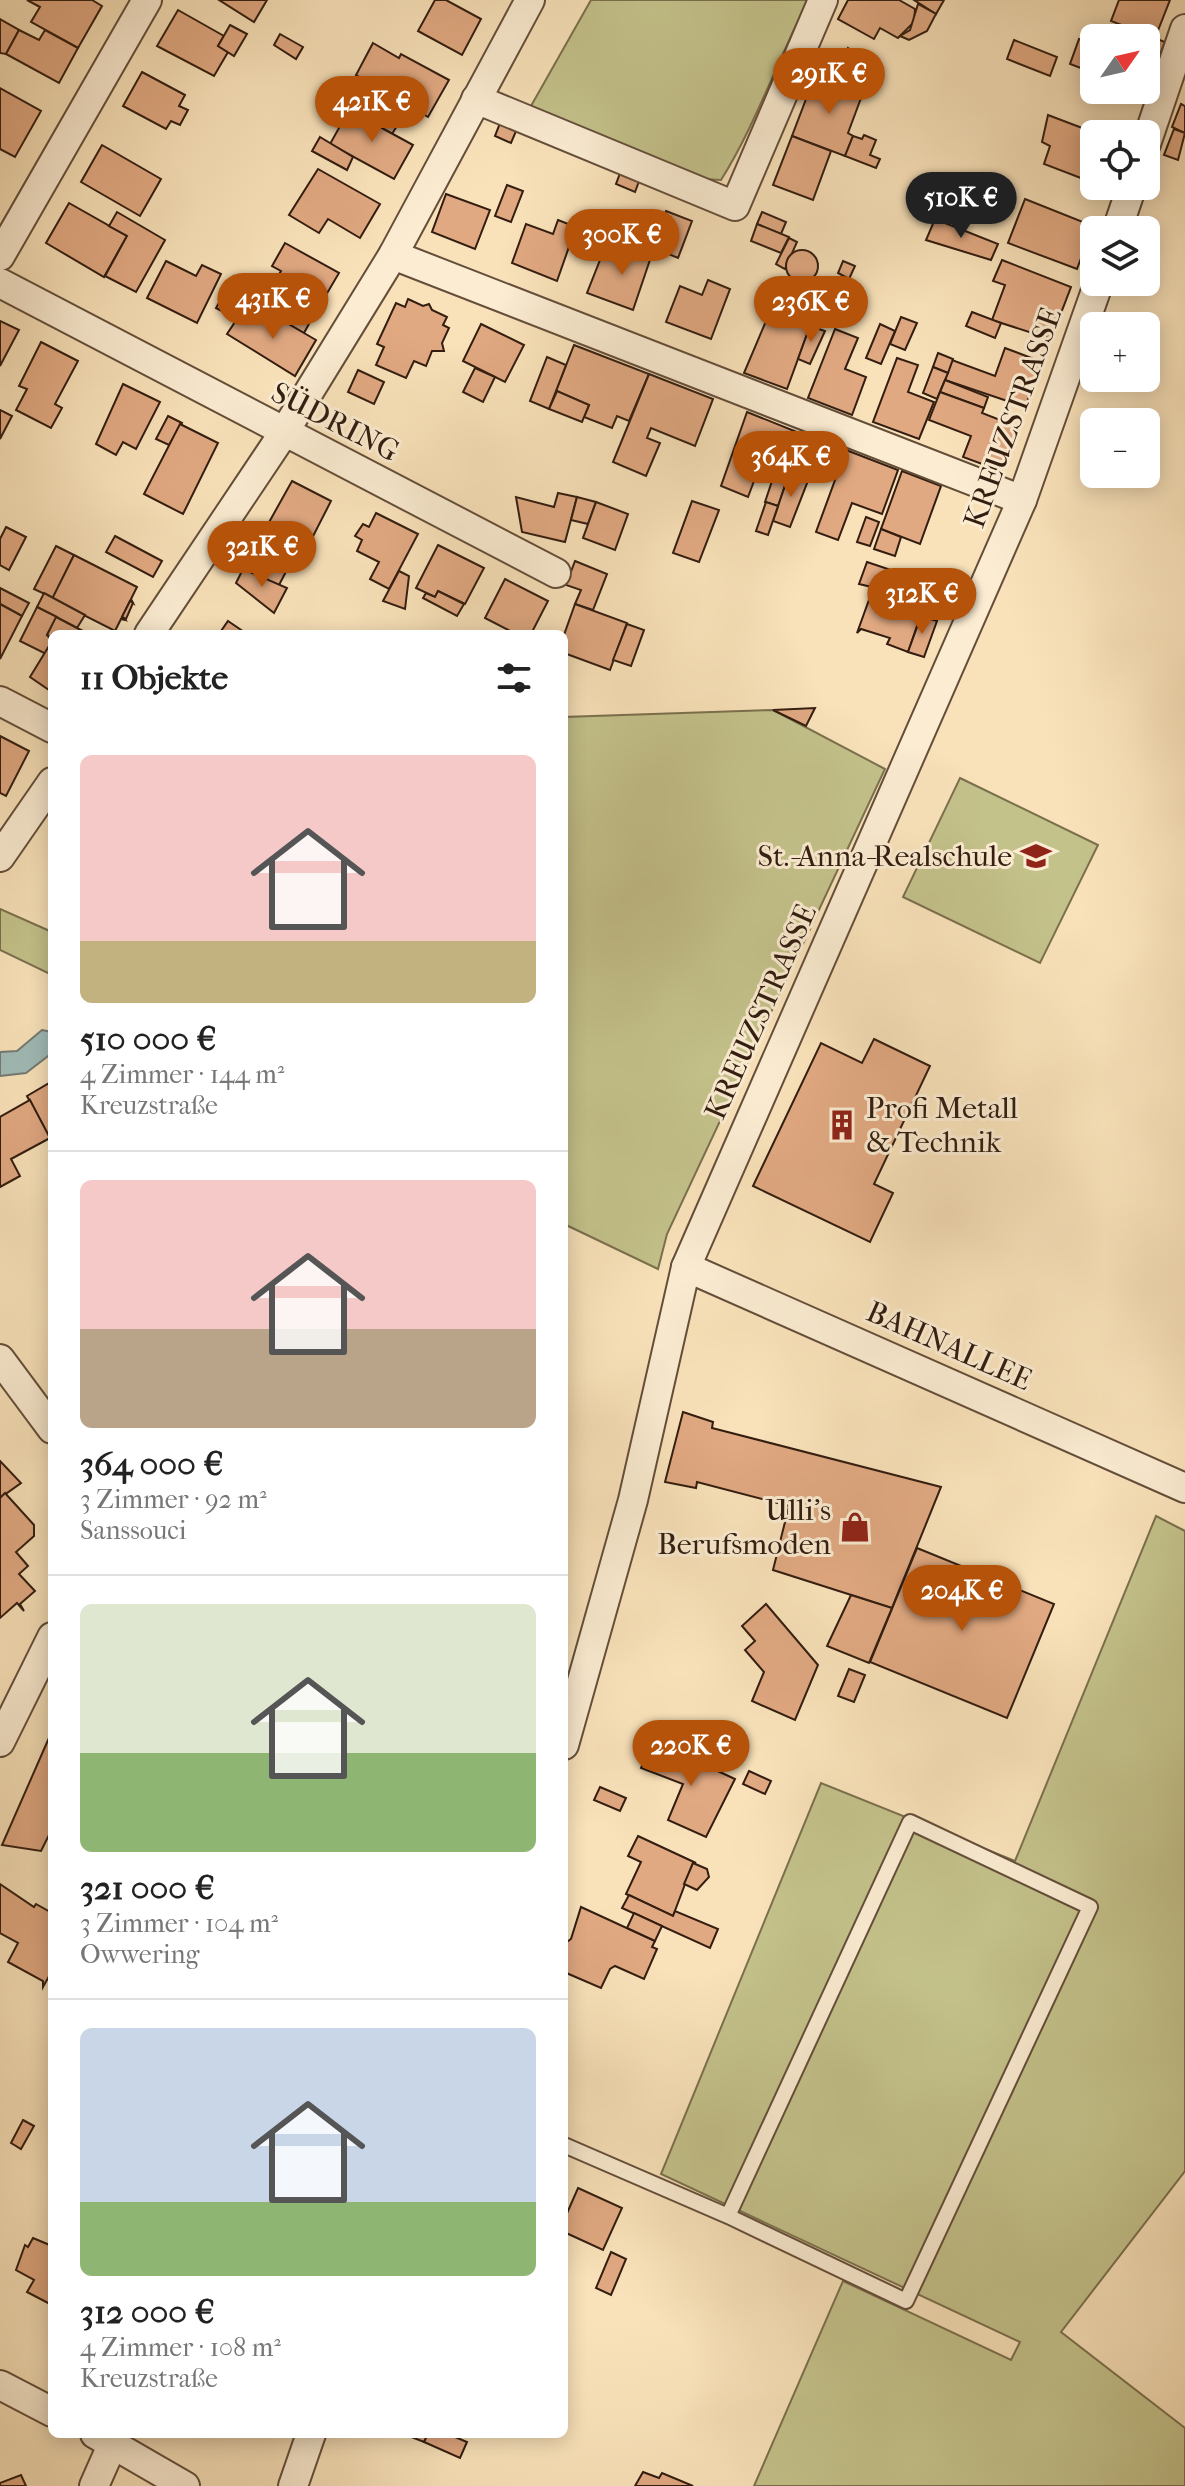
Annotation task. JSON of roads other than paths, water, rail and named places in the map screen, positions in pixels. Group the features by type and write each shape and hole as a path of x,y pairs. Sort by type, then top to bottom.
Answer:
{"street":[{"path":"0,256 147,0"},
{"path":"152,630 283,434 393,255 530,0"},
{"path":"476,99 735,206 823,0"},
{"path":"1154,120 1185,29"},
{"path":"393,255 1022,500"},
{"name":"SÜDRING","path":"0,283 283,434 556,573"},
{"name":"KREUZSTRASSE","path":"568,1731 633,1500 686,1267 1022,500 1094,296"},
{"path":"0,701 48,726"},
{"path":"0,857 48,788"},
{"name":"BAHNALLEE","path":"686,1267 1185,1488"},
{"path":"0,1359 48,1424"},
{"path":"0,1742 48,1645"},
{"path":"0,2385 48,2410"},
{"path":"293,2486 310,2438"},
{"path":"94,2486 104,2439 185,2486"}],"lane":[{"path":"568,2147 728,2216 906,2301 1090,1907 910,1822 728,2216"}],"water":[{"path":"42,1030 48,1031 48,1056 26,1073 0,1076 0,1052 17,1051"}],"place":[{"name":"St.-Anna-Realschule","path":"1036,856"},
{"name":"Profi Metall & Technik","path":"842,1125"},
{"name":"Ulli's Berufsmoden","path":"855,1527"}]}
